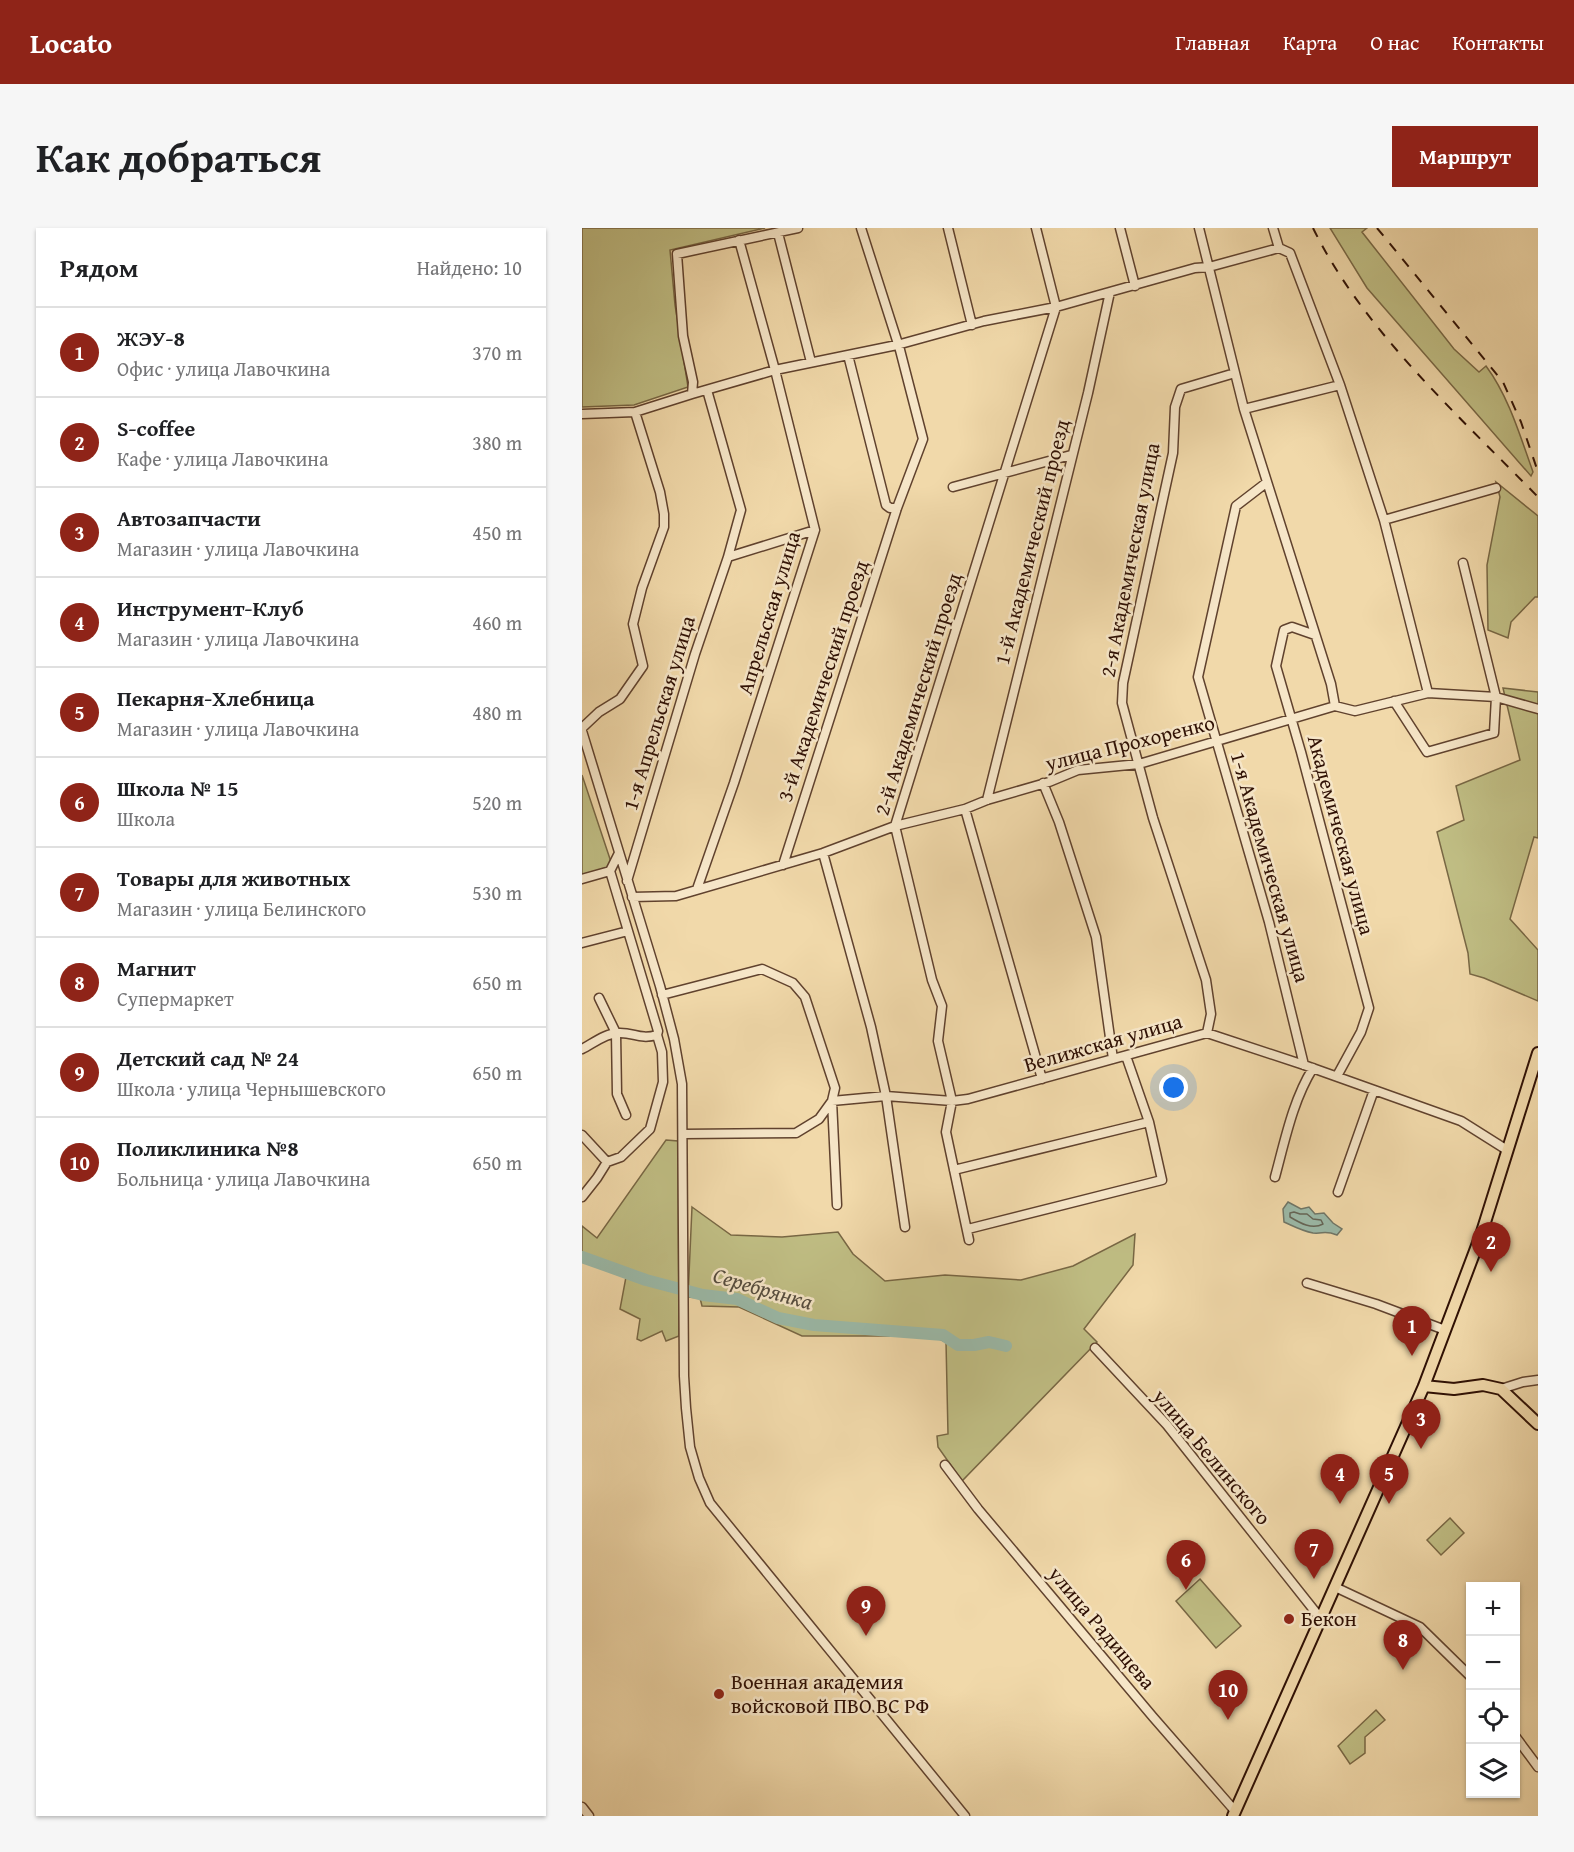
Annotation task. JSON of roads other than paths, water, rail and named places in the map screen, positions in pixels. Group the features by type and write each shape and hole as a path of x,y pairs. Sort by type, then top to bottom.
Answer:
{"main road":[{"path":"1234,1814 1424,1386 1481,1235 1538,1053"},
{"path":"1424,1386 1454,1389 1483,1385 1501,1389 1538,1424"}],"street":[{"path":"692,394 693,382 683,336 677,254 798,228"},
{"name":"3-й Академический проезд","path":"783,865 897,508 923,439 861,228"},
{"path":"948,228 972,325"},
{"path":"1036,228 1056,307"},
{"path":"1120,228 1135,286"},
{"name":"Академическая улица","path":"1199,228 1244,409 1331,684 1335,706"},
{"path":"1273,228 1279,248"},
{"path":"778,233 811,363"},
{"name":"Апрельская улица","path":"697,889 734,783 815,530 775,370 739,240"},
{"path":"582,414 635,412 775,370 897,345 972,325 1056,307 1195,268 1209,267 1279,248 1290,253 1340,385 1384,520 1428,693"},
{"name":"1-й Академический проезд","path":"987,800 1088,393 1110,292"},
{"name":"2-й Академический проезд","path":"952,1101 938,1041 942,1006 932,980 895,826 1056,307"},
{"path":"848,355 886,505 890,508 897,508"},
{"name":"2-я Академическая улица","path":"1207,1033 1211,1014 1206,980 1153,818 1122,703 1123,683 1173,453 1174,407 1181,389 1235,373"},
{"path":"1244,409 1340,385"},
{"name":"1-я Апрельская улица","path":"627,881 694,654 728,557 741,510 706,390"},
{"path":"635,412 660,492 664,514 664,527 642,588 633,624 643,666 620,699 599,712 582,730 662,995 674,1039 682,1084 684,1376 690,1448 710,1503 965,1816"},
{"path":"952,487 1004,475 1071,455"},
{"name":"1-я Академическая улица","path":"1266,483 1236,506 1198,677 1269,922 1304,1065"},
{"path":"1384,520 1496,488"},
{"path":"728,557 815,530"},
{"path":"1394,701 1427,752 1494,733 1496,697 1463,564"},
{"name":"Академическая улица","path":"1315,634 1292,627 1284,630 1276,666 1369,1008 1361,1032 1337,1076"},
{"name":"улица Прохоренко","path":"632,897 676,896 823,853 895,826 965,809 1078,770 1139,764 1335,706 1355,711 1428,693 1496,697 1538,709"},
{"path":"1043,783 1059,822 1096,937 1113,1059"},
{"path":"965,809 1042,1079"},
{"path":"582,1197 607,1162 621,1157 650,1129 663,1082 662,1052 658,1031 610,871 619,853"},
{"path":"823,853 862,993 886,1096 905,1227"},
{"path":"582,879 610,871"},
{"path":"582,943 628,931"},
{"path":"662,995 762,969 793,983 805,997 835,1088 832,1101 837,1205"},
{"path":"599,998 616,1033 617,1094 626,1115"},
{"path":"582,1049 616,1033 645,1038 657,1035"},
{"name":"Велижская улица","path":"832,1101 886,1096 952,1101 968,1099 1207,1033 1337,1076 1461,1121 1507,1150"},
{"path":"968,1229 1162,1180 1149,1122 1126,1056"},
{"path":"1275,1177 1290,1123 1307,1077 1313,1068"},
{"path":"1338,1192 1374,1090"},
{"path":"682,1134 796,1133 819,1119 832,1101"},
{"path":"952,1101 946,1132 969,1240"},
{"path":"954,1170 1149,1122"},
{"path":"582,1135 607,1162"},
{"path":"1307,1283 1376,1304 1445,1330"},
{"name":"улица Белинского","path":"1095,1348 1167,1425 1321,1619"},
{"path":"1501,1389 1538,1380"},
{"name":"улица Радищева","path":"945,1465 978,1509 1234,1814"},
{"path":"1335,1587 1420,1627 1466,1672"},
{"path":"1520,1743 1538,1767"},
{"path":"582,1807 589,1816"}],"water":[{"path":"1288,1202 1301,1209 1309,1207 1315,1214 1324,1213 1342,1229 1337,1235 1327,1232 1313,1233 1284,1222 1283,1209"}],"waterway":[{"name":"Серебрянка","path":"582,1257 646,1280 703,1295 737,1299 778,1318 814,1325 943,1335 958,1345 989,1342 1006,1346"}],"railway":[{"path":"1313,228 1334,266 1385,337 1445,403 1538,497"},
{"path":"1377,228 1503,382 1521,422 1538,472"}],"place":[{"name":"S-coffee","path":"1491,1272"},
{"name":"ЖЭУ-8","path":"1412,1356"},
{"name":"Автозапчасти","path":"1421,1449"},
{"name":"Инструмент-Клуб","path":"1340,1504"},
{"name":"Пекарня-Хлебница","path":"1389,1504"},
{"name":"Товары для животных","path":"1314,1579"},
{"name":"Школа № 15","path":"1186,1590"},
{"name":"Бекон","path":"1289,1619"},
{"name":"Детский сад № 24","path":"866,1636"},
{"name":"Магнит","path":"1403,1670"},
{"name":"Военная академия войсковой ПВО ВС РФ","path":"719,1694"},
{"name":"Поликлиника №8","path":"1228,1720"}]}
